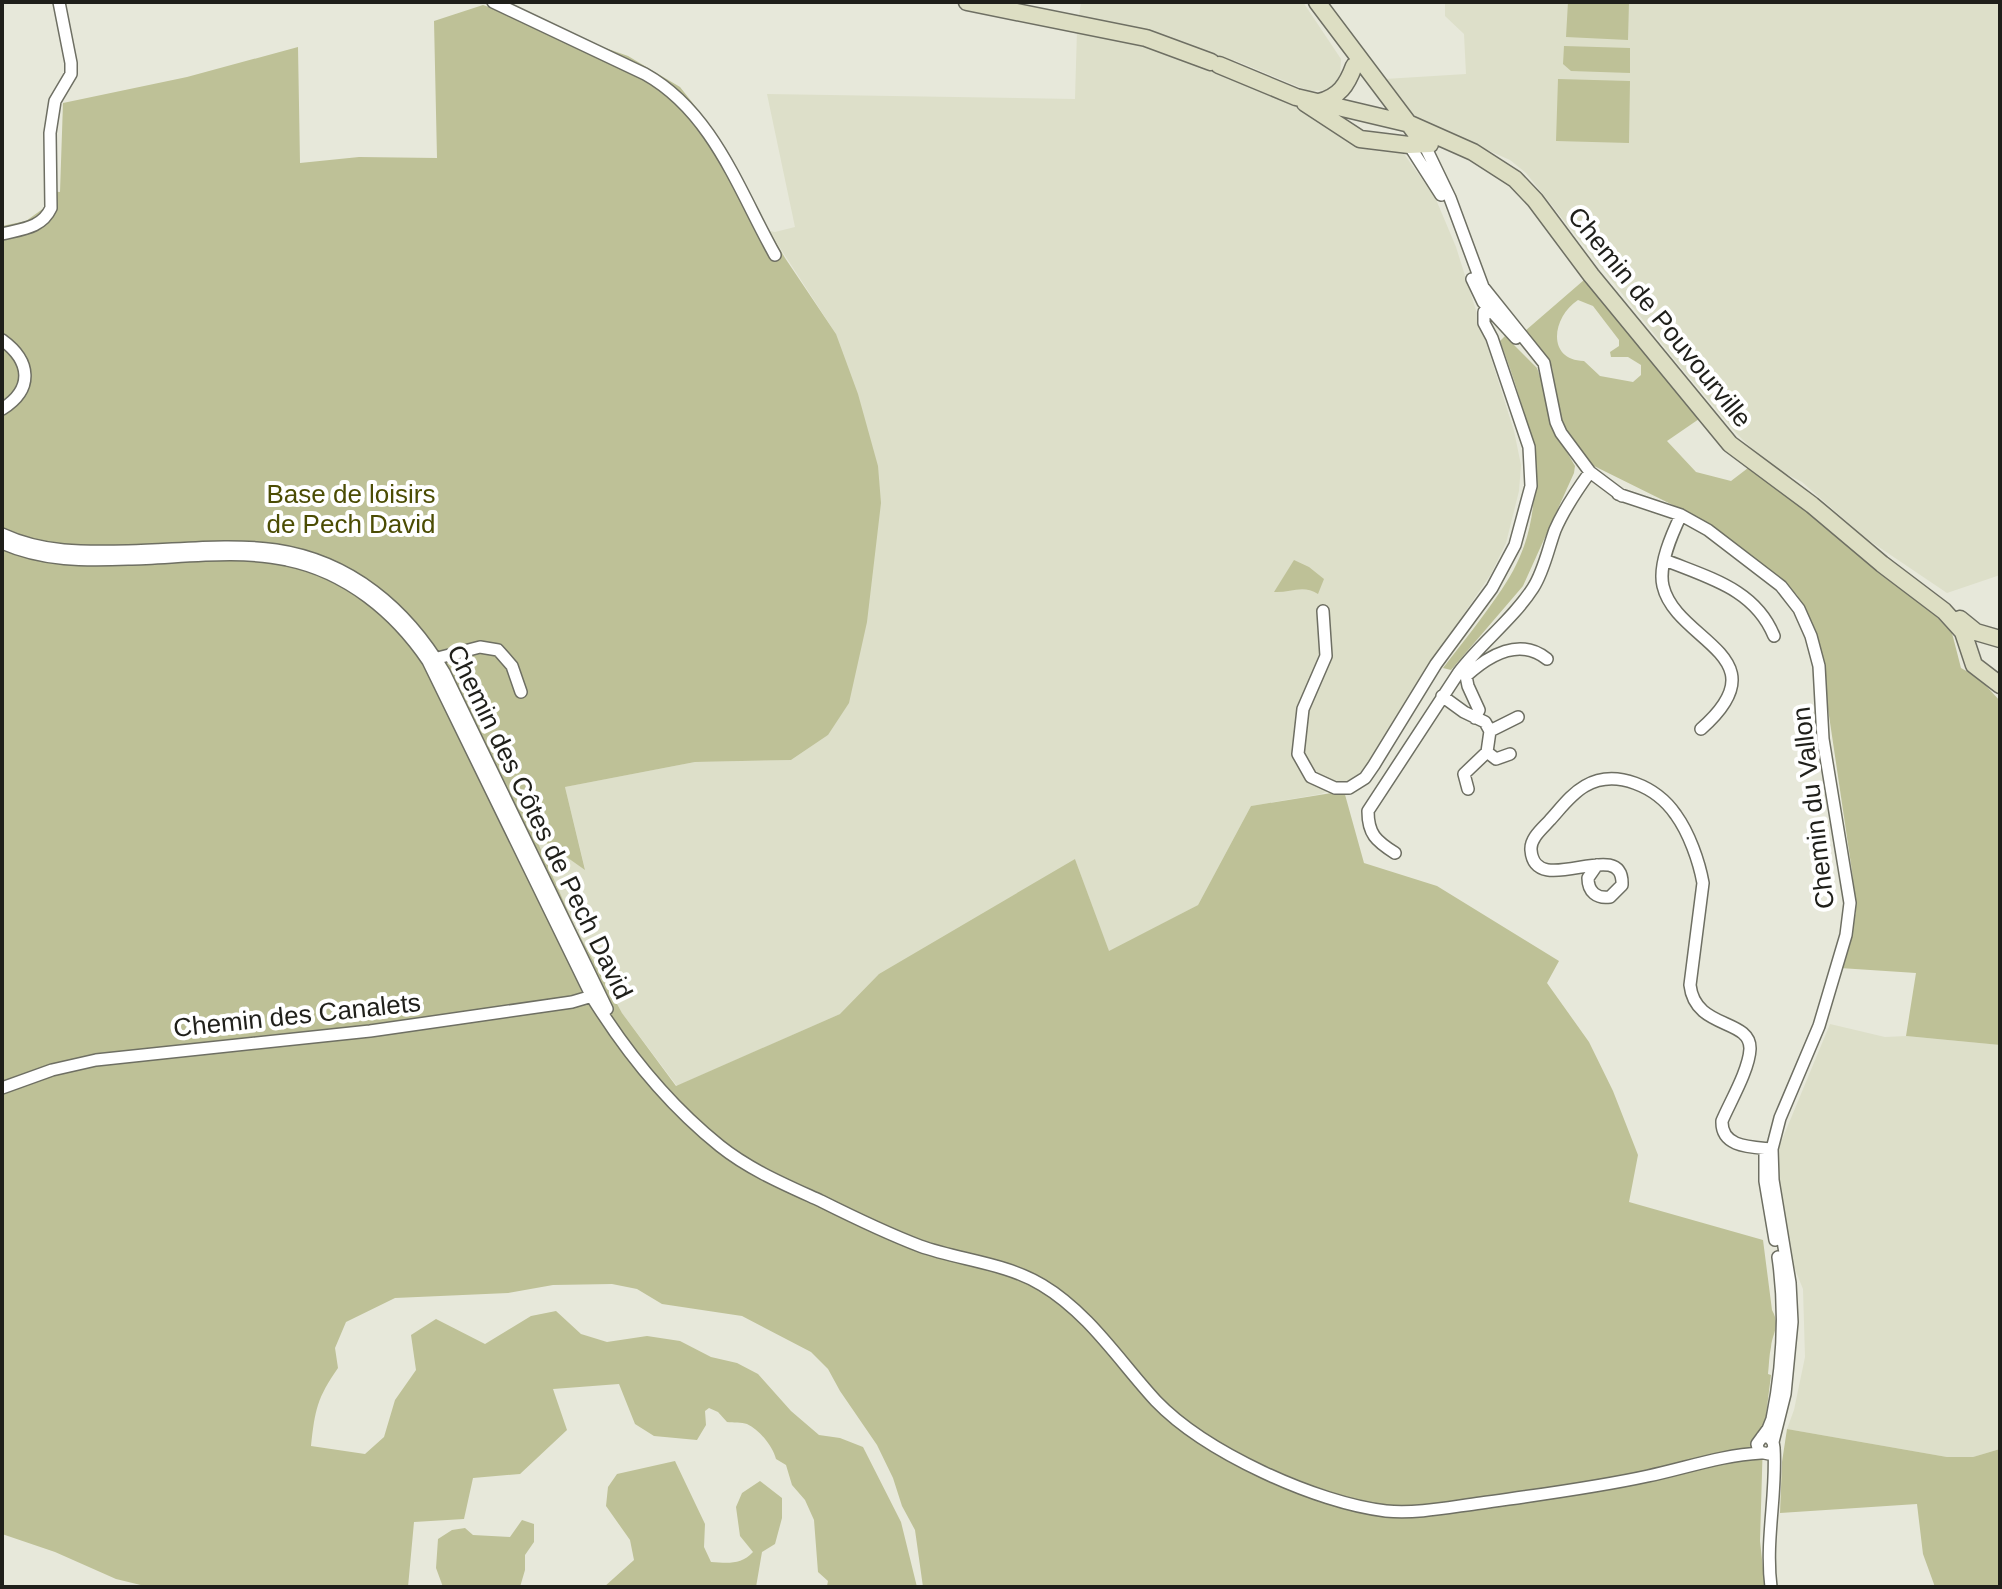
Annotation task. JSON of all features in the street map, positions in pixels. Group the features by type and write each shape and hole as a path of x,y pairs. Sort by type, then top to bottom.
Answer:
{"street":[{"path":"2,234 40,223 51,208 50,133 55,101 71,74 59,2"},
{"path":"493,2 645,74 674,94 692,112 723,155 775,255"},
{"path":"967,2 1014,7 1146,38 1296,97"},
{"path":"1317,2 1410,124 1416,145"},
{"path":"1347,44 1354,66 1392,120 1416,145"},
{"path":"1319,102 1341,92 1354,66"},
{"name":"Chemin de Pouvourville","path":"1296,97 1360,139 1416,145 1452,144"},
{"name":"Chemin de Pouvourville","path":"1296,97 1410,124 1501,168 1525,189 1591,275 1730,444 1812,505 1953,621 1963,632 1972,662 1992,669 2000,685"},
{"name":"Chemin du Vallon","path":"1416,145 1443,199 1477,293 1538,353 1547,375 1556,422 1590,472 1634,504 1680,519 1720,538 1781,586 1799,609 1811,636 1819,666 1825,754 1849,889 1849,917 1813,1043 1769,1149 1792,1304 1785,1394 1765,1446"},
{"path":"1323,611 1326,656 1303,709 1298,754 1311,777 1335,788 1349,788 1365,778 1374,765 1436,664 1492,588 1515,545 1531,486 1529,447 1492,338 1484,323 1484,312 1496,311"},
{"path":"2,340 16,350 24,367 25,378 22,391 2,409"},
{"path":"1395,853 1375,840 1368,828 1368,811 1472,654 1519,609 1536,585 1568,504 1590,472"},
{"path":"1680,519 1662,576 1667,598 1719,651 1730,674 1729,696 1701,729"},
{"name":"Chemin des Côtes de Pech David","path":"2,534 25,543 75,552 253,548 301,555 349,574 371,588 408,621 431,659 596,996 625,1045 655,1083 697,1126 747,1165 899,1237 938,1252 1027,1277 1042,1285 1071,1307 1159,1404 1192,1431 1224,1451 1287,1482 1369,1508 1408,1511 1610,1484 1765,1446"},
{"name":"Chemin des Côtes de Pech David","path":"2,543 28,552 73,560 222,557 289,560 319,570 359,591 385,610 431,659"},
{"path":"1665,560 1727,584 1745,596 1763,615 1774,636"},
{"name":"Chemin de Pouvourville","path":"1908,583 1944,603 1968,627 1992,637"},
{"name":"Chemin de Pouvourville","path":"1970,650 1976,639 1992,637"},
{"path":"431,659 480,647 498,650 508,658 521,692"},
{"path":"1475,718 1479,710 1466,676 1476,667 1519,647 1535,649 1547,659"},
{"path":"1442,696 1485,722 1490,731 1487,752 1464,774 1468,789"},
{"path":"1490,731 1518,717"},
{"path":"1487,752 1496,759 1510,754"},
{"path":"1568,870 1588,884 1598,897 1610,897 1619,890 1622,879 1618,869 1608,864 1568,870 1539,866 1531,853 1532,843 1573,794 1587,784 1604,779 1624,779 1653,793 1678,817 1703,883 1690,985 1692,997 1711,1018 1747,1036 1750,1045 1749,1058 1722,1121 1722,1128 1733,1142 1769,1149"},
{"path":"1588,884 1589,873 1597,865"},
{"name":"Chemin des Canalets","path":"2,1088 52,1070 96,1060 370,1031 596,996"},
{"path":"1765,1446 1773,1475 1768,1553 1771,1587"}],"shaded area":[{"path":"1081,2 1303,2 1341,59 1340,78 1335,85 1327,90 1309,91 1234,60 1227,72 1302,106 1358,146 1404,154 1435,197 1456,247 1514,431 1521,465 1519,491 1506,543 1491,574 1422,675 1370,765 1346,784 1321,794 1251,806 1198,905 1109,952 1075,859 932,1059 840,1014 677,1086 622,1013 575,927 533,832 585,869 565,787 695,762 791,760 828,735 836,334 769,231 795,227 767,94 1075,99"},
{"path":"1445,2 2000,2 2000,575 1947,593 1864,537 1802,482 1768,465 1735,432 1678,364 1526,173 1510,160 1417,119 1409,112 1385,79 1466,74 1464,34 1445,16"},
{"path":"1830,1024 1885,1037 1906,1036 2000,1045 2000,1449 1973,1457 1947,1457 1787,1429 1805,1357 1803,1289 1788,1252 1778,1167 1779,1147"}],"green space":[{"path":"1568,2 1629,2 1628,40 1566,37"},
{"name":"Base de loisirs de Pech David","path":"483,5 628,56 680,87 703,116 785,258 836,334 858,394 878,466 881,503 867,622 849,703 828,735 791,760 695,762 565,787 585,870 534,834 575,927 622,1013 676,1086 840,1014 879,974 1075,859 1109,951 1198,905 1251,806 1344,791 1364,863 1437,886 1559,961 1547,983 1589,1042 1613,1091 1638,1155 1629,1202 1763,1240 1776,1325 1769,1357 1768,1374 1771,1375 1763,1439 1760,1541 1765,1587 923,1587 915,1530 902,1506 893,1478 877,1445 828,1369 811,1352 742,1316 662,1304 637,1289 612,1284 553,1285 508,1293 395,1298 346,1322 335,1348 338,1368 318,1405 311,1446 365,1454 384,1437 395,1400 416,1370 411,1335 436,1319 485,1344 531,1316 556,1311 581,1334 607,1342 647,1336 680,1341 711,1357 737,1363 758,1374 791,1411 819,1435 840,1438 863,1447 901,1522 917,1587 819,1587 827,1586 828,1581 818,1572 814,1520 805,1500 792,1485 786,1465 776,1459 761,1435 747,1424 727,1422 709,1408 705,1411 706,1425 697,1440 654,1436 635,1424 619,1384 553,1389 567,1430 520,1474 473,1478 464,1519 414,1522 408,1587 149,1587 116,1579 55,1552 2,1534 2,226 26,221 44,208 47,191 60,192 63,103 187,77 298,47 300,163 359,157 437,158 434,21"},
{"path":"1564,46 1630,48 1630,73 1571,71 1563,64"},
{"path":"1558,79 1630,81 1629,143 1556,141"},
{"path":"1584,280 1699,419 1667,441 1696,472 1731,481 1748,468 1756,471 1917,596 1952,633 1961,668 1979,678 2000,701 2000,1045 1906,1036 1916,973 1840,968 1856,912 1852,871 1819,648 1797,595 1754,558 1693,515 1592,465 1577,450 1559,415 1552,367 1525,331","holes":["1578,300 1593,306 1619,340 1619,346 1610,352 1611,357 1628,357 1641,365 1641,375 1633,382 1600,376 1584,361 1572,359 1563,353 1559,346 1558,327 1569,307"]},
{"path":"1505,336 1537,368 1551,425 1575,466 1574,473 1523,586 1451,670 1443,668 1502,589 1519,559 1529,528 1534,497 1533,466 1521,404 1500,341"},
{"path":"1294,560 1324,579 1318,594 1302,589 1274,592"},
{"path":"1787,1429 1947,1457 1973,1457 2000,1449 2000,1587 1935,1587 1923,1554 1917,1504 1780,1513"},
{"path":"675,1461 705,1524 704,1547 711,1562 739,1561 753,1552 740,1536 736,1507 742,1493 760,1481 782,1498 782,1518 775,1544 762,1552 756,1587 604,1587 634,1560 630,1540 606,1506 608,1487 617,1474"},
{"path":"522,1520 534,1524 534,1542 525,1555 520,1587 443,1587 436,1568 438,1539 452,1530 465,1528 473,1535 510,1537"}]}
